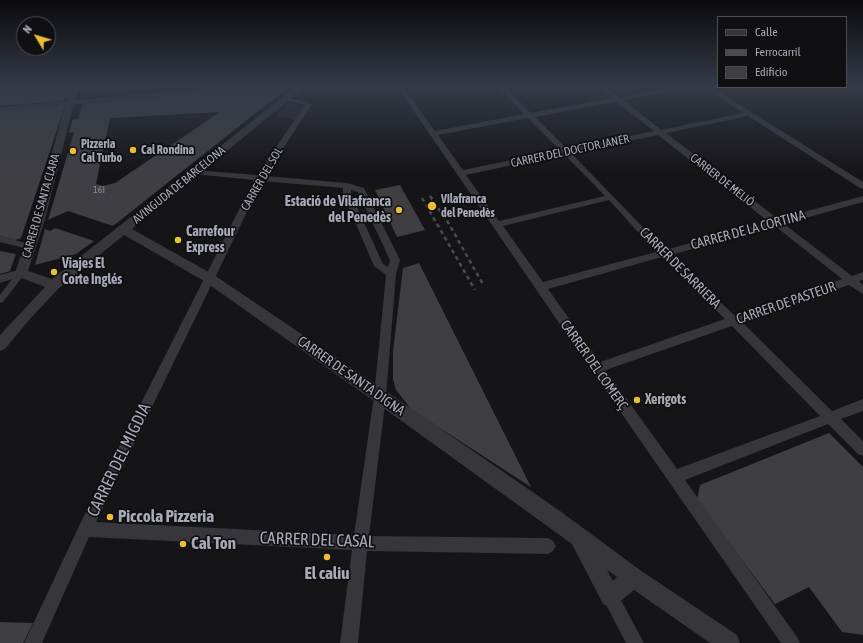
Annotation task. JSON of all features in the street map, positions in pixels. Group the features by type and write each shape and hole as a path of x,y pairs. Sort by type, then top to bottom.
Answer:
{"street":[{"name":"CARRER DE SANTA CLARA","path":"54,285 21,273 31,247 67,115"},
{"name":"AVINGUDA DE BARCELONA","path":"0,345 24,316 54,285 125,230 194,172 267,115"},
{"name":"CARRER DEL SOL","path":"209,278 259,179 302,115"},
{"name":"CARRER DEL COMERÇ","path":"421,115 596,368 791,643"},
{"path":"434,133 535,115"},
{"name":"CARRER DE MELIÓ","path":"638,115 863,290"},
{"name":"CARRER DEL DOCTOR JANER","path":"462,173 566,153 744,115"},
{"path":"751,115 863,186"},
{"name":"CARRER DE SARRIERA","path":"530,116 611,197 663,253 734,321 863,450"},
{"path":"194,172 347,186 361,190 395,260 391,274 380,396 360,543 349,643"},
{"path":"347,186 347,194 379,266 391,274"},
{"path":"497,224 611,197"},
{"name":"CARRER DE LA CORTINA","path":"540,287 863,199"},
{"name":"CARRER DE SANTA DIGNA","path":"125,230 209,278 380,396 574,533 633,577 729,643"},
{"path":"0,240 31,247"},
{"path":"0,279 21,273"},
{"path":"0,300 21,273"},
{"name":"CARRER DE PASTEUR","path":"596,368 863,276"},
{"name":"CARRER DEL MIGDIA","path":"33,643 85,529 209,278"},
{"path":"674,477 863,405"},
{"name":"CARRER DEL CASAL","path":"85,529 360,543 548,546"},
{"path":"574,533 634,643"},
{"path":"610,597 633,577"}],"shaded area":[{"path":"276,115 300,115 297,120 275,116"}],"building":[{"path":"0,115 62,115 21,238 15,240 0,236"},
{"path":"79,115 165,115 110,118 96,184 103,186 115,183 216,115 253,115 113,226 68,211 48,220 74,132 69,133 72,120 78,119"},
{"name":"Estació de Vilafranca del Penedès","path":"400,185 425,230 397,237 375,190"},
{"path":"55,228 94,241 76,254 35,265 45,229 50,231"},
{"path":"0,251 16,254 10,271 0,274"},
{"path":"419,263 531,487 412,410 396,390 393,379 393,351 403,268"},
{"path":"829,433 863,467 863,635 842,632 809,587 775,604 697,500 700,485"},
{"path":"0,622 33,623 23,643 0,643"}],"railway":[{"path":"430,196 449,224 484,286"},
{"path":"422,198 475,290"}],"place":[{"name":"Cal Rondina","path":"133,150"},
{"name":"Pizzeria Cal Turbo","path":"73,151"},
{"name":"Vilafranca del Penedès","path":"432,206"},
{"name":"Estació de Vilafranca del Penedès","path":"399,210"},
{"name":"Carrefour Express","path":"178,240"},
{"name":"Viajes El Corte Inglés","path":"54,272"},
{"name":"Xerigots","path":"637,400"},
{"name":"Piccola Pizzeria","path":"110,517"},
{"name":"Cal Ton","path":"183,544"},
{"name":"El caliu","path":"327,557"}]}
